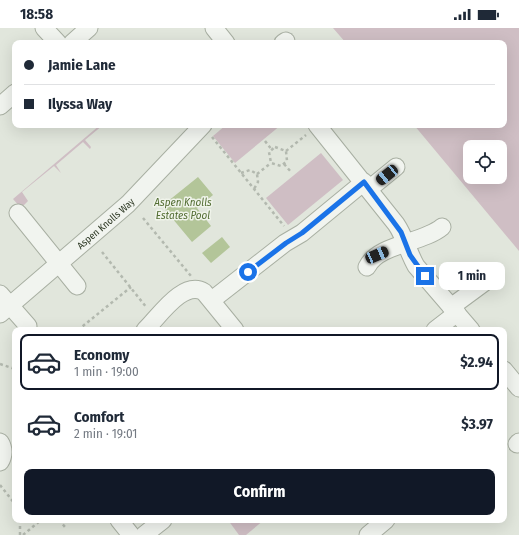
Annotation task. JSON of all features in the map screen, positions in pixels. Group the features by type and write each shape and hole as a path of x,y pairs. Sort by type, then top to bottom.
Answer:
{"street":[{"path":"44,28 55,40"},
{"path":"75,40 89,28"},
{"path":"214,28 224,40"},
{"path":"0,106 12,96"},
{"path":"313,129 366,186 396,224 416,266 468,327"},
{"name":"Aspen Knolls Way","path":"3,304 59,264 128,204 206,130"},
{"path":"212,300 286,243 366,186 396,167"},
{"path":"18,213 77,286"},
{"path":"367,267 372,259 377,255 406,243 434,234 442,227"},
{"path":"438,327 454,310 489,279"},
{"path":"147,327 159,313 189,284 190,289 200,290 212,300 230,327"},
{"path":"3,304 28,326"},
{"path":"0,442 3,453 0,462"},
{"path":"121,523 131,535"},
{"path":"144,535 159,523"},
{"path":"368,535 382,523"}],"path":[{"path":"286,151 313,129"},
{"path":"206,130 287,230"},
{"path":"265,141 272,150"},
{"path":"271,163 270,152 275,147 286,151"},
{"path":"271,163 281,166 287,162 286,151"},
{"path":"257,174 271,163"},
{"path":"284,164 292,173"},
{"path":"241,173 250,170 257,174"},
{"path":"254,189 258,182 257,174"},
{"path":"143,218 189,284"},
{"path":"102,252 149,310"},
{"path":"82,327 131,287"},
{"path":"0,364 12,368"},
{"path":"0,485 12,500"},
{"path":"20,523 22,535"},
{"path":"22,535 37,523"},
{"path":"62,523 65,527"}],"shaded area":[{"path":"333,28 519,28 519,251 463,184 507,184 507,140 463,140 463,184 416,128 507,128 507,40 343,40"},
{"path":"96,128 99,128 85,140 91,147 90,149 83,142 56,165 61,173 54,166 22,192 28,201 21,208 13,199"},
{"path":"222,128 277,128 235,163 213,136"},
{"path":"321,153 343,180 288,225 266,198"},
{"path":"230,523 260,523 246,535 239,535"}],"water":[{"name":"Aspen Knolls Estates Pool","path":"198,177 213,195 197,208 211,226 192,242 162,206"},
{"path":"222,237 230,247 211,263 202,253"}],"route":[{"path":"248,272 286,243 302,233 364,182 396,224 416,266 425,276"}]}
